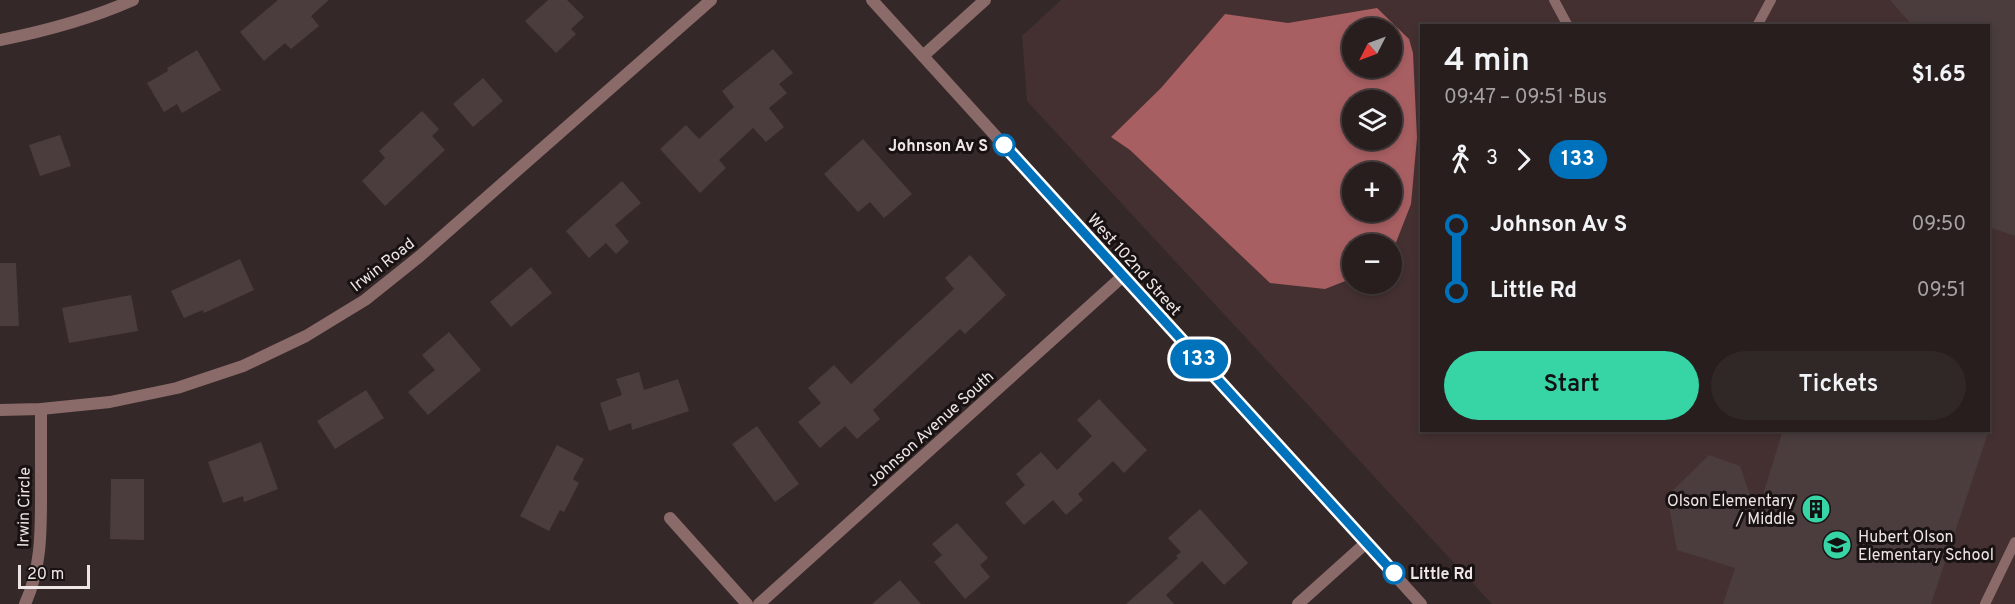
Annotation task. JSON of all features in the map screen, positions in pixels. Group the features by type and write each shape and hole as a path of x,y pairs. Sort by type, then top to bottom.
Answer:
{"street":[{"path":"0,40 39,33 107,12 133,0"},
{"name":"Irwin Road","path":"0,410 41,409 110,402 177,388 243,366 306,336 365,300 420,256 711,0"},
{"name":"West 102nd Street","path":"872,0 1421,604"},
{"path":"923,56 985,0"},
{"name":"Johnson Avenue South","path":"759,604 1123,276"},
{"name":"Irwin Circle","path":"25,604 39,561 41,409"},
{"path":"670,518 747,604"},
{"path":"1298,604 1366,543"}],"lane":[{"path":"1554,0 1567,24"},
{"path":"1757,24 1771,0"},
{"path":"1985,604 2015,542"}],"shaded area":[{"path":"1061,0 2015,0 2015,604 1492,604 1027,101 1022,36"},
{"path":"1377,8 1387,18 1342,18 1342,78 1402,78 1402,32 1409,39 1413,53 1417,138 1411,204 1399,234 1342,234 1342,282 1325,289 1270,283 1130,150 1111,137 1161,88 1225,14 1288,23"}],"building":[{"path":"278,0 329,0 311,16 319,26 291,49 285,43 264,61 240,32"},
{"path":"548,0 567,0 584,17 571,29 576,34 556,53 525,21"},
{"path":"1890,0 2015,0 2015,236 1990,227 1990,24 1911,24"},
{"path":"773,49 793,73 779,84 787,93 769,108 784,127 766,142 753,128 719,160 726,168 700,193 660,149 686,125 699,139 734,107 722,91"},
{"path":"197,50 221,90 182,113 177,104 164,112 147,83"},
{"path":"483,78 503,101 473,127 453,104"},
{"path":"422,111 439,129 432,136 445,150 385,206 362,181 385,158 379,151"},
{"path":"60,135 71,166 40,176 29,145"},
{"path":"863,139 912,194 884,218 870,202 858,212 824,174"},
{"path":"622,181 641,203 615,225 629,242 616,254 606,243 589,258 566,231"},
{"path":"970,255 1006,295 965,334 960,329 873,410 880,419 857,439 845,426 820,448 798,422 821,403 808,388 834,365 851,384 954,289 945,278"},
{"path":"240,259 254,290 204,313 203,310 184,318 171,291"},
{"path":"0,263 16,263 19,326 0,326"},
{"path":"531,267 552,293 511,327 490,302"},
{"path":"131,295 138,331 69,343 62,308"},
{"path":"449,332 481,370 428,415 408,392 435,370 422,355"},
{"path":"639,372 644,390 678,379 689,411 632,430 631,423 609,431 600,403 622,395 616,379"},
{"path":"366,390 384,418 335,449 317,421"},
{"path":"1099,399 1147,450 1124,473 1113,461 1078,494 1083,500 1066,515 1053,500 1024,525 1005,503 1025,485 1016,474 1041,452 1057,470 1092,436 1077,420"},
{"path":"757,426 799,484 775,502 732,444"},
{"name":"Olson Elementary / Middle","path":"1782,432 1988,432 1931,604 1723,604 1735,568 1677,550 1667,496 1709,455 1740,466 1757,514"},
{"path":"261,442 278,489 244,502 243,496 223,503 208,462"},
{"path":"557,445 584,459 573,479 579,483 564,512 560,510 549,531 520,516"},
{"path":"111,479 144,479 144,540 110,539"},
{"path":"1200,509 1248,563 1224,585 1202,561 1166,595 1174,604 1126,604 1178,558 1176,556 1181,552 1168,538"},
{"path":"957,523 988,558 980,565 990,577 965,599 934,562 942,555 932,544"},
{"path":"900,580 921,604 872,604"}],"bus line":[{"name":"133","path":"1004,145 1394,573"}],"place":[{"name":"Johnson Av S","path":"1004,145"},
{"name":"Olson Elementary / Middle","path":"1816,509"},
{"name":"Hubert Olson Elementary School","path":"1837,545"},
{"name":"Little Rd","path":"1394,573"}]}
